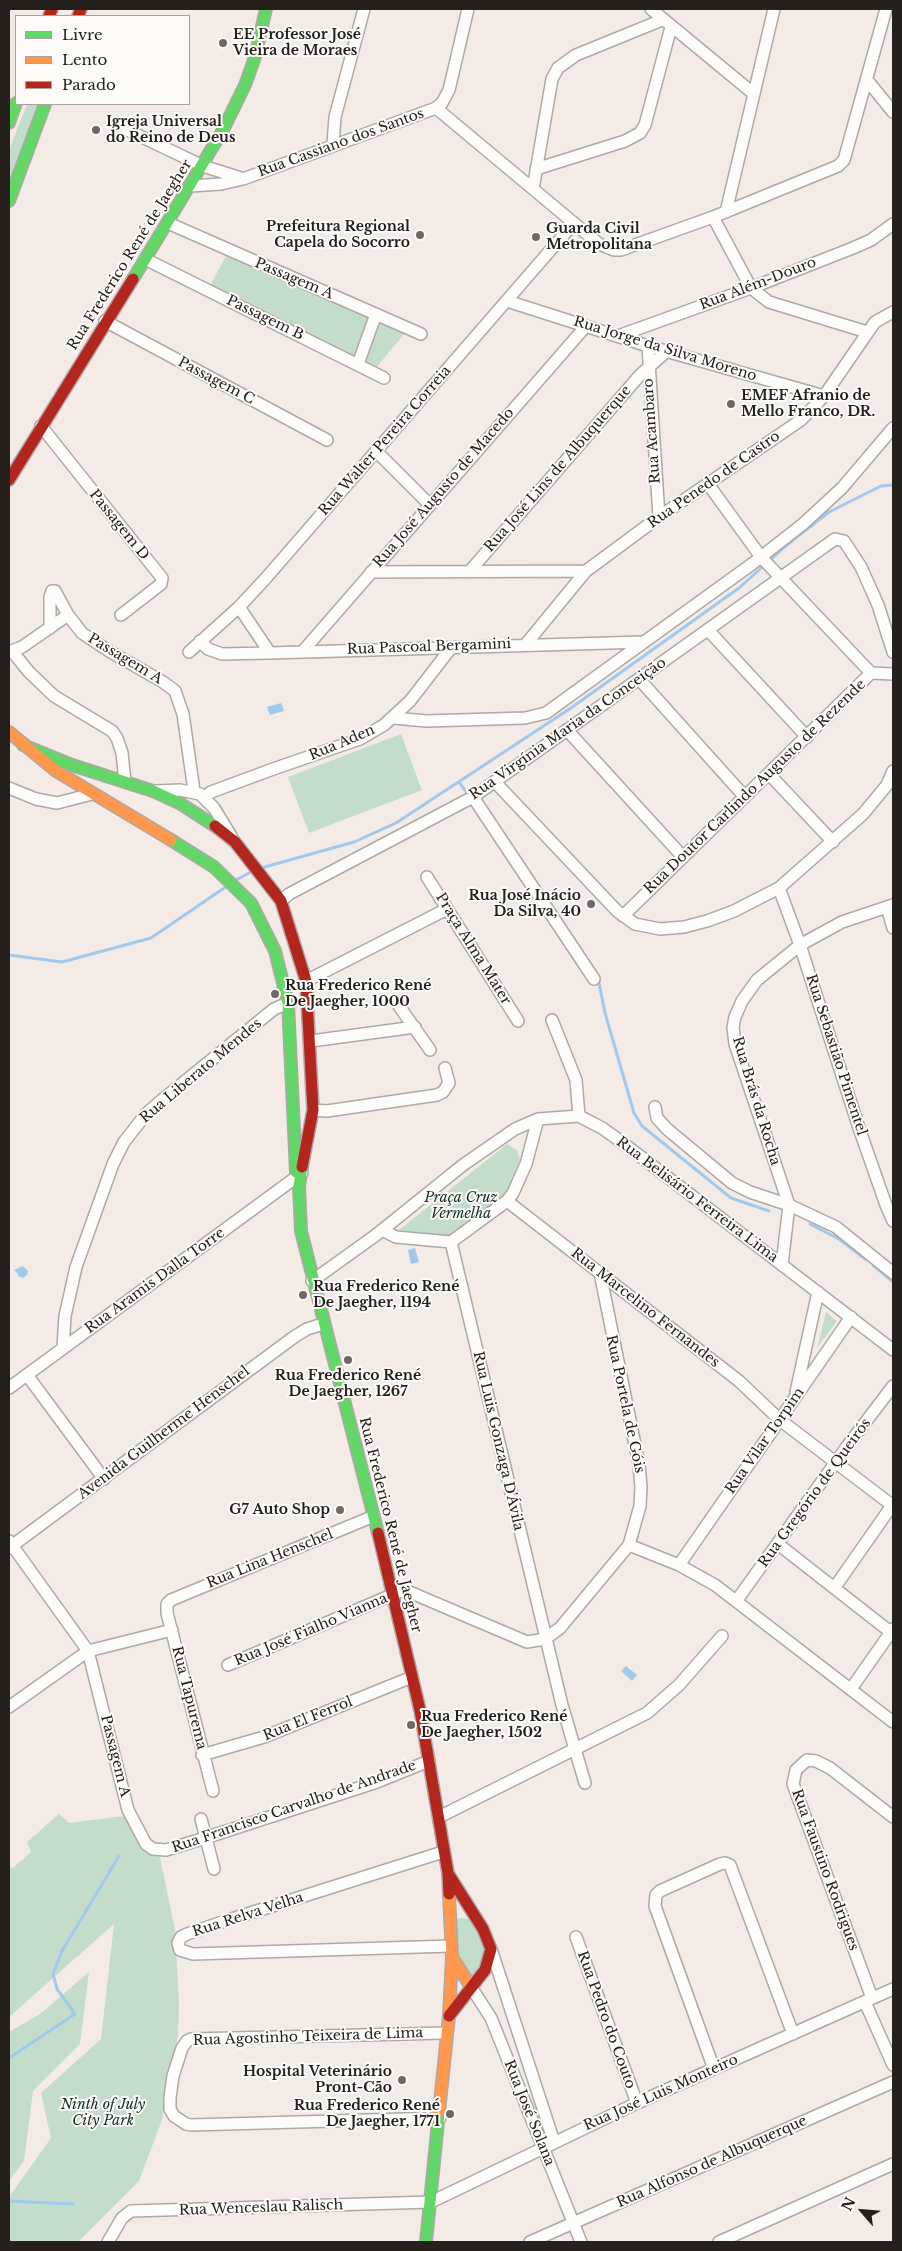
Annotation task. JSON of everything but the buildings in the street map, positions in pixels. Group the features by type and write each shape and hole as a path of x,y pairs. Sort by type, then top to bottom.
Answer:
{"main road":[{"name":"Rua Frederico René de Jaegher","path":"9,480 105,321 203,166 245,85 256,57 266,9"},
{"path":"9,123 15,105"},
{"path":"9,202 46,105"},
{"name":"Rua Frederico René de Jaegher","path":"9,732 45,764 92,794 185,848 225,876 251,904 275,951 288,1003 301,1231 323,1324 393,1594 429,1761 448,1873 451,1952 449,2016 426,2242"},
{"name":"Rua Frederico René de Jaegher","path":"23,745 72,765 153,791 181,804 235,842 260,871 280,901 295,942 306,981 311,1041 313,1110 299,1179"},
{"path":"117,808 114,798 115,792 125,782"},
{"path":"251,904 270,908 280,901"},
{"path":"294,1101 313,1110"},
{"name":"Rua Frederico René de Jaegher","path":"448,1873 483,1929 491,1950 488,1964 449,2016"},
{"path":"450,1930 452,1925 462,1919 469,1920 483,1929"},
{"path":"451,1952 471,1987"}],"street":[{"path":"338,143 336,117 364,9"},
{"path":"436,108 442,103 448,90 468,9"},
{"path":"651,9 754,94"},
{"path":"726,212 774,9"},
{"name":"Rua Cassiano dos Santos","path":"191,186 221,184 243,179 436,108 599,244 614,250 714,217 823,174 842,163 886,9"},
{"path":"536,169 625,140 640,133 645,125 666,23"},
{"path":"533,189 552,79 558,68 576,55 666,23"},
{"path":"867,80 893,112"},
{"name":"Rua Cassiano dos Santos","path":"123,128 203,166 243,179"},
{"path":"714,217 751,288 769,302 867,332"},
{"name":"Rua Walter Pereira Correia","path":"189,652 239,607 574,223"},
{"name":"Passagem A","path":"168,224 421,334"},
{"name":"Rua Além-Douro","path":"618,336 751,288 871,240 893,224"},
{"name":"Passagem B","path":"145,259 384,378"},
{"name":"Rua Jorge da Silva Moreno","path":"507,301 648,346 824,396"},
{"name":"Rua Penedo de Castro","path":"526,644 586,570 800,420 824,396 877,319 893,312"},
{"path":"358,364 376,314"},
{"name":"Passagem C","path":"105,321 327,440"},
{"name":"Rua José Augusto de Macedo","path":"303,651 429,504 586,326"},
{"name":"Rua Acambaro","path":"648,346 659,517"},
{"name":"Rua José Lins de Albuquerque","path":"469,572 648,367 667,351"},
{"name":"Passagem D","path":"41,426 162,578 161,584 121,615"},
{"name":"Rua Virgínia Maria da Conceição","path":"394,718 426,721 505,718 537,716 546,712 762,559 842,488 893,428"},
{"path":"376,451 429,504"},
{"path":"708,484 762,559 871,673"},
{"name":"Rua Virgínia Maria da Conceição","path":"280,901 289,894 472,797 495,782 708,630 777,576 832,541 844,541 861,566 893,652"},
{"path":"370,572 586,570"},
{"name":"Passagem A","path":"50,628 50,597 53,591 58,595 68,616 82,633 163,682 175,692 183,714 194,792"},
{"path":"239,607 270,653"},
{"path":"68,616 11,652 54,696 112,732 117,738 122,753 125,782"},
{"path":"708,630 807,737"},
{"name":"Rua Pascoal Bergamini","path":"200,641 208,649 222,654 643,642"},
{"name":"Rua Aden","path":"205,797 211,792 360,738 394,718 410,701 451,648"},
{"name":"Rua Doutor Carlindo Augusto de Rezende","path":"623,916 871,673 893,674"},
{"path":"639,679 745,797"},
{"path":"567,730 683,857"},
{"path":"495,782 623,916 646,927 660,929 684,927 734,911 779,888 833,842 890,787 893,771"},
{"path":"769,774 833,842"},
{"path":"9,788 36,799 57,803 92,794"},
{"name":"Rua Frederico René de Jaegher","path":"153,791 194,792 205,797 235,842"},
{"path":"472,797 594,979"},
{"name":"Praça Alma Mater","path":"427,877 518,1021"},
{"name":"Rua Sebastião Pimentel","path":"779,888 800,945 859,1128 893,1221"},
{"path":"890,906 893,928"},
{"name":"Rua Brás da Rocha","path":"782,1265 789,1205 735,1044 733,1027 738,1010 750,988 757,980 800,945 842,922 890,906"},
{"path":"306,981 447,909"},
{"name":"Rua Liberato Mendes","path":"63,1348 65,1316 76,1267 113,1164 124,1142 146,1114 162,1100 274,1010 288,1003"},
{"path":"400,1006 430,1050"},
{"path":"312,1280 382,1230 463,1165 515,1129 538,1119 578,1116 576,1080 552,1020"},
{"path":"311,1041 415,1028"},
{"path":"313,1110 327,1111 437,1095 443,1092 448,1083 445,1068"},
{"path":"655,1106 657,1118 667,1130 732,1183 750,1192 789,1205 842,1231 893,1273"},
{"name":"Rua Belisário Ferreira Lima","path":"578,1116 602,1128 893,1350"},
{"path":"382,1230 396,1237 451,1242 507,1201 516,1187 526,1164 538,1119"},
{"name":"Rua Aramis Dalla Torre","path":"9,1388 299,1179"},
{"name":"Rua Marcelino Fernandes","path":"507,1201 739,1380 780,1420 893,1505"},
{"name":"Rua Luis Gonzaga D'Ávila","path":"451,1242 573,1750 585,1784"},
{"name":"Rua Portela de Góis","path":"546,1639 560,1628 629,1545 640,1506 639,1464 600,1273"},
{"path":"795,1399 818,1292"},
{"name":"Rua Vilar Torpim","path":"679,1565 851,1317"},
{"name":"Avenida Guilherme Henschel","path":"10,1545 104,1479 294,1337 307,1329 323,1324"},
{"path":"27,1375 104,1479"},
{"name":"Rua Gregório de Queirós","path":"737,1600 835,1462 893,1386"},
{"path":"835,1587 893,1505"},
{"name":"Rua Lina Henschel","path":"167,1604 172,1600 374,1516"},
{"path":"778,1544 892,1632 851,1689"},
{"path":"10,1545 88,1651"},
{"path":"629,1545 703,1577 737,1600 893,1722"},
{"path":"393,1594 407,1591 527,1642 546,1639"},
{"name":"Rua José Fialho Vianna","path":"228,1665 393,1594"},
{"name":"Rua Tapurema","path":"167,1604 167,1613 213,1792"},
{"path":"9,1707 88,1651 172,1630"},
{"path":"439,1817 654,1708 679,1685 722,1636"},
{"name":"Passagem A","path":"88,1651 128,1810 146,1844 158,1851"},
{"name":"Rua El Ferrol","path":"202,1755 258,1739 412,1677"},
{"name":"Rua Faustino Rodrigues","path":"893,1817 830,1768 816,1760 807,1760 796,1770 793,1784 868,2000 893,2065"},
{"name":"Rua Francisco Carvalho de Andrade","path":"158,1851 206,1838 376,1782 429,1761"},
{"path":"201,1819 214,1868"},
{"name":"Rua Relva Velha","path":"443,1852 186,1934 181,1937 178,1943 180,1950 193,1954 451,1952"},
{"path":"714,2069 655,1906 656,1895 660,1891 720,1864 727,1863 730,1865 793,2034"},
{"name":"Rua Pedro do Couto","path":"576,1937 637,2103"},
{"path":"491,1950 538,2087 554,2142"},
{"name":"Rua José Solana","path":"471,1987 491,2018 541,2148 580,2242"},
{"name":"Rua José Luis Monteiro","path":"430,2202 637,2103 893,1989"},
{"name":"Rua Agostinho Teixeira de Lima","path":"440,2118 192,2125 186,2124 174,2116 170,2109 170,2098 182,2048 187,2040 191,2039 446,2033"},
{"name":"Rua Alfonso de Albuquerque","path":"530,2242 893,2082"},
{"path":"719,2242 893,2164"},
{"name":"Rua Wenceslau Ralisch","path":"108,2242 122,2218 131,2210 430,2202"}],"green space":[{"path":"27,105 41,105 9,188 9,150"},
{"path":"226,256 405,333 375,369 209,288"},
{"path":"401,734 422,790 309,833 288,777"},
{"name":"Praça Cruz Vermelha","path":"507,1144 517,1150 520,1160 508,1189 502,1197 462,1230 453,1235 443,1236 399,1230"},
{"path":"826,1312 837,1321 817,1348 819,1341"},
{"name":"Ninth of July City Park","path":"59,1814 69,1823 125,1816 146,1848 160,1857 175,1930 179,2005 178,2035 162,2120 139,2181 78,2242 9,2242 9,2197 51,2138 41,2093 101,2039 114,1924 9,2017 9,1868 14,1867 31,1852 27,1842"},
{"path":"456,1919 471,1920 490,1950 470,1989 449,1926"},
{"path":"89,1972 80,2044 33,2091 24,2161 9,2181 9,2032 40,2014"}],"water":[{"path":"281,703 284,711 270,715 267,707"},
{"path":"415,1248 419,1262 411,1264 408,1250"},
{"path":"23,1266 28,1271 27,1275 23,1278 18,1276 14,1270"},
{"path":"626,1666 637,1675 632,1681 621,1671"}],"waterway":[{"path":"261,868 354,842 396,823 571,708 739,588 788,544 829,512 881,486 893,485"},
{"path":"459,782 469,796"},
{"path":"234,881 253,871"},
{"path":"9,955 62,962 151,938 227,886"},
{"path":"598,978 605,1013 634,1113 642,1126 731,1198 769,1211"},
{"path":"810,1224 839,1239 865,1259"},
{"path":"873,1265 893,1282"},
{"path":"9,2058 75,2014 57,1989 53,1974 62,1951 119,1856"},
{"path":"9,2201 73,2204"}],"traffic: fast":[{"path":"133,279 223,130 245,85 255,57 266,9"},
{"path":"9,123 15,105"},
{"path":"9,201 45,105"},
{"path":"23,745 72,765 153,791 181,804 215,826"},
{"path":"171,840 214,867 251,903 275,951 288,1003 296,1172"},
{"path":"302,1167 299,1186 301,1231 378,1533"},
{"path":"426,2242 439,2112"}],"traffic: slow":[{"path":"9,732 56,771 171,840"},
{"path":"439,2112 449,2016 452,1957 449,1894"},
{"path":"452,1957 471,1987"}],"traffic: jam":[{"path":"49,15 52,9"},
{"path":"78,15 81,9"},
{"path":"9,480 133,279"},
{"path":"215,826 235,842 281,901 306,981 313,1110 302,1167"},
{"path":"378,1533 420,1710 448,1873 449,1894"},
{"path":"449,1875 483,1929 491,1949 485,1970 449,2016"}],"place":[{"name":"EE Professor José Vieira de Moraes","path":"223,43"},
{"name":"Igreja Universal do Reino de Deus","path":"96,130"},
{"name":"Prefeitura Regional Capela do Socorro","path":"420,235"},
{"name":"Guarda Civil Metropolitana","path":"536,237"},
{"name":"EMEF Afranio de Mello Franco, DR.","path":"731,404"},
{"name":"Rua José Inácio Da Silva, 40","path":"591,904"},
{"name":"Rua Frederico René De Jaegher, 1000","path":"275,994"},
{"name":"Rua Frederico René De Jaegher, 1194","path":"303,1295"},
{"name":"Rua Frederico René De Jaegher, 1267","path":"348,1360"},
{"name":"G7 Auto Shop","path":"340,1510"},
{"name":"Rua Frederico René De Jaegher, 1502","path":"411,1725"},
{"name":"Hospital Veterinário Pront-Cão","path":"402,2080"},
{"name":"Rua Frederico René De Jaegher, 1771","path":"450,2114"}]}
